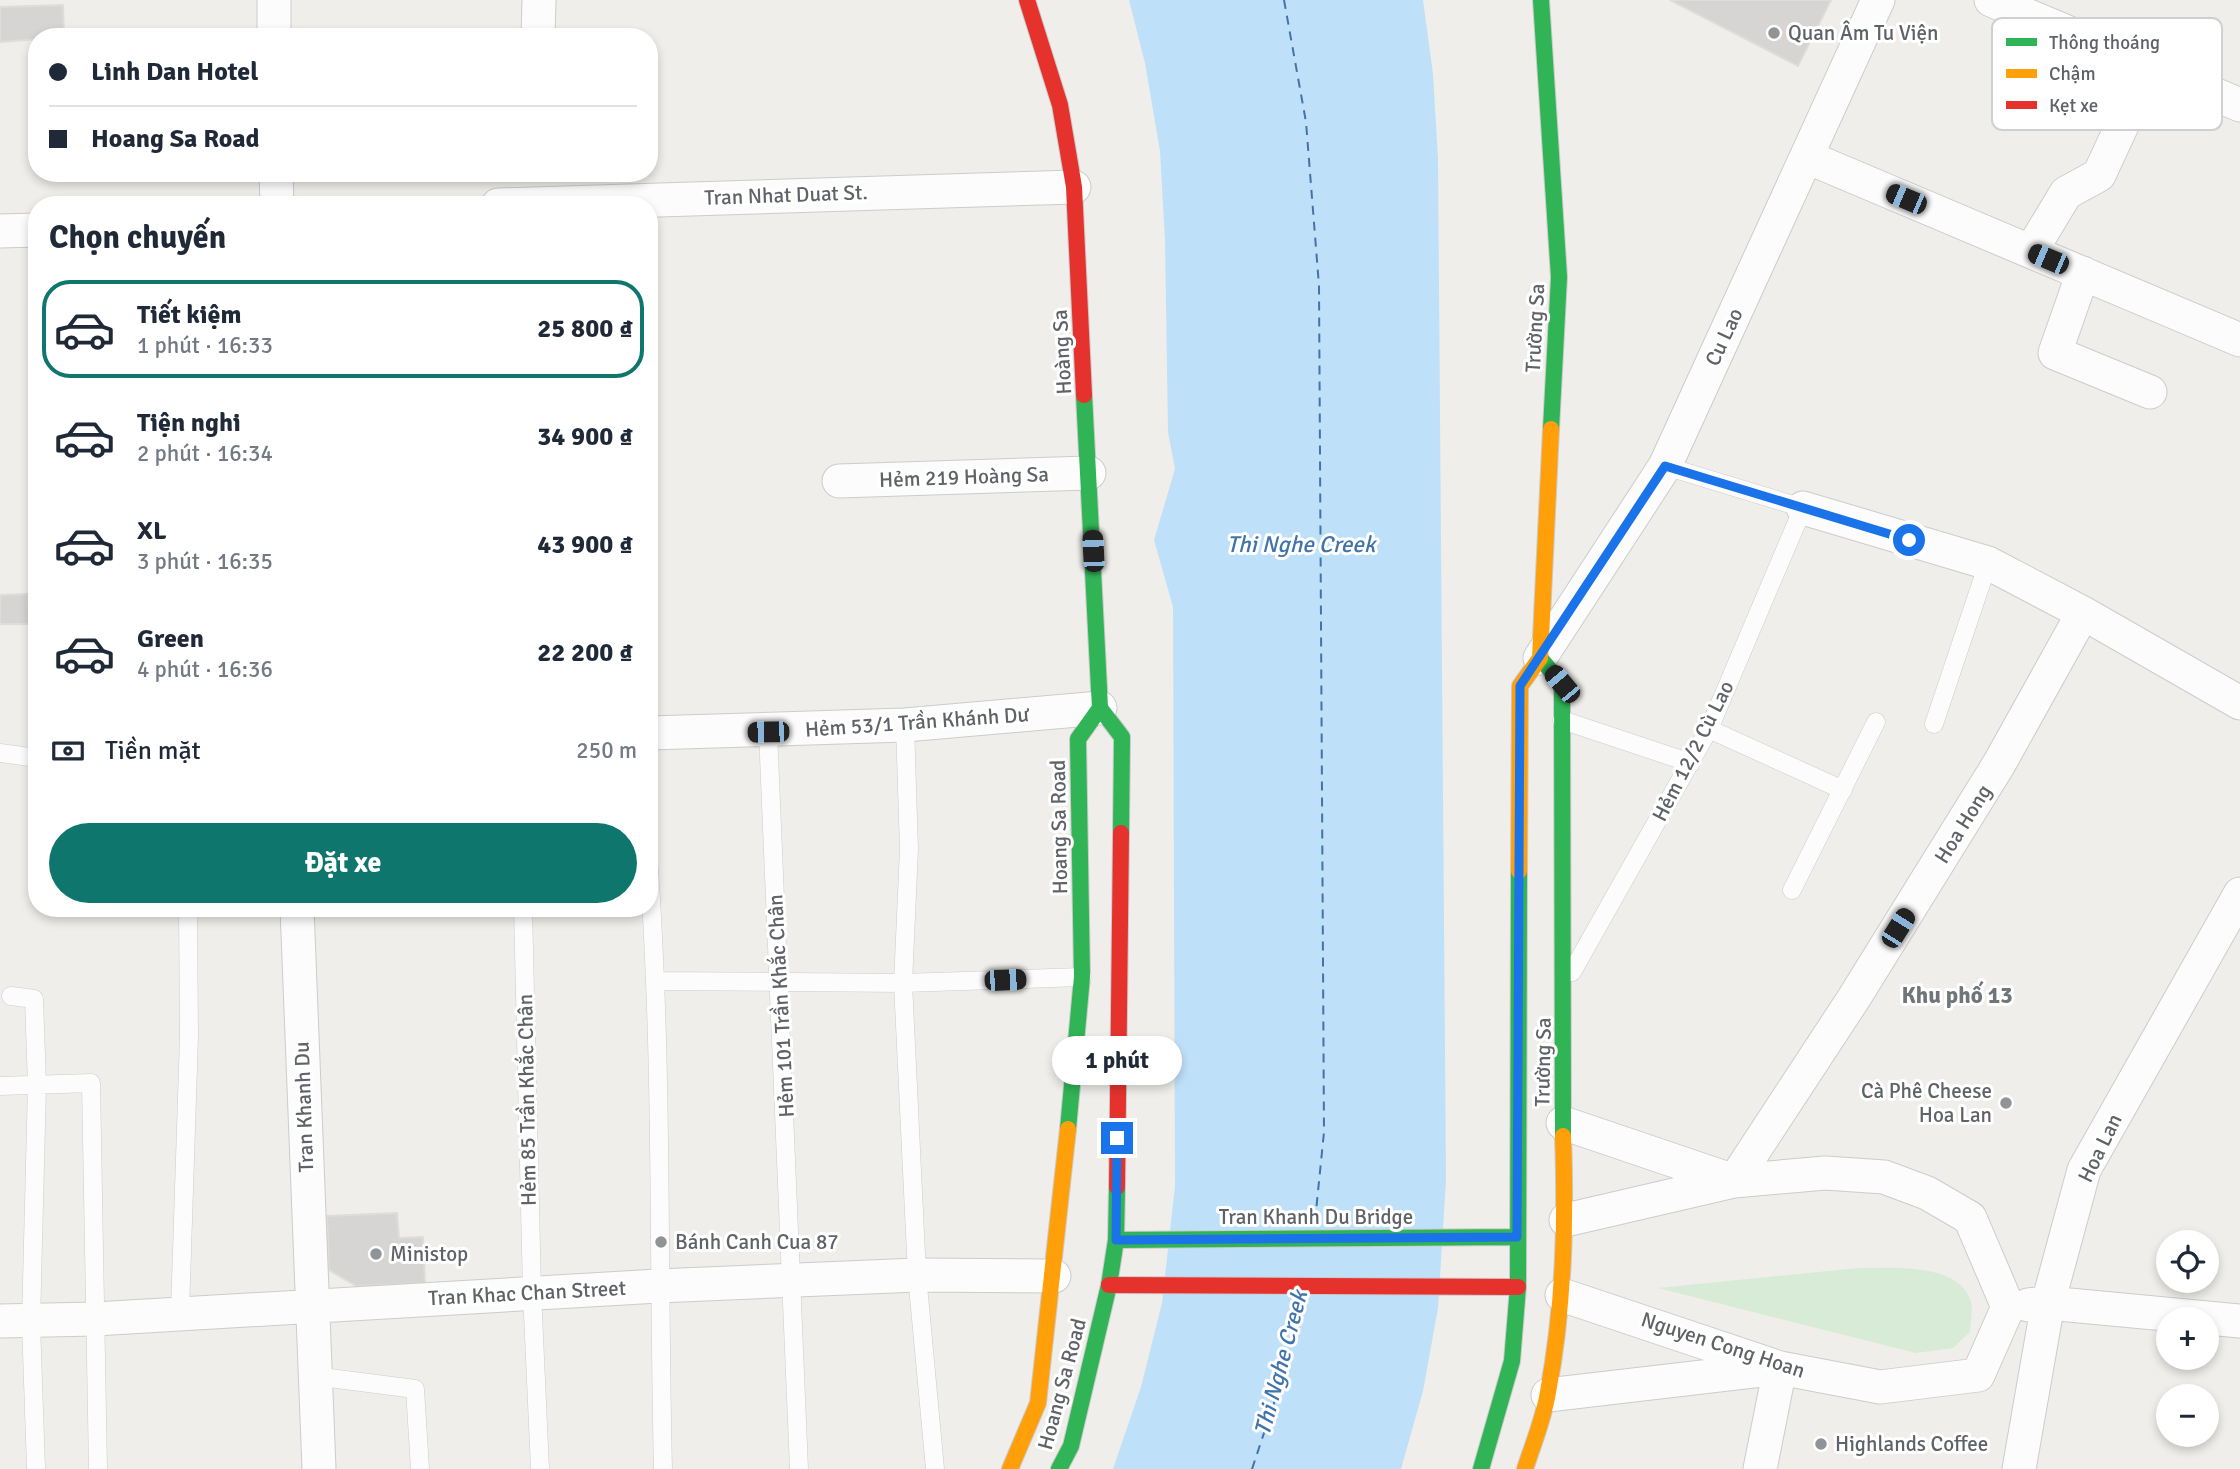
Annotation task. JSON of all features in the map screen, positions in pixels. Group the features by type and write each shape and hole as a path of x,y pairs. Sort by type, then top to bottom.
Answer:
{"street":[{"path":"274,0 274,28"},
{"path":"538,28 539,0"},
{"name":"Hoàng Sa","path":"1027,0 1060,105 1074,187 1100,708"},
{"name":"Trường Sa","path":"1481,1469 1512,1361 1518,1287 1520,686 1540,658 1559,277 1541,0"},
{"name":"Cu Lao","path":"1540,658 1665,466 1878,0"},
{"path":"1992,0 2034,18"},
{"path":"2222,97 2240,105"},
{"path":"2031,251 2066,193 2099,175 2120,130"},
{"path":"1807,157 2240,340"},
{"name":"Tran Nhat Duat St.","path":"519,196 537,188 1074,187"},
{"path":"0,231 28,230"},
{"path":"2082,273 2055,353 2150,392"},
{"name":"Hẻm 219 Hoàng Sa","path":"839,481 1089,473"},
{"path":"1803,508 1988,564 2083,613 2240,703"},
{"name":"Hoa Hong","path":"1734,1181 1854,998 2000,764 2083,613"},
{"name":"Trường Sa","path":"1525,1469 1548,1395 1562,1295 1566,1220 1563,1123 1565,984 1562,684 1540,658"},
{"name":"Hẻm 53/1 Trần Khánh Dư","path":"658,733 768,732 905,725 1100,708"},
{"name":"Hoang Sa Road","path":"1010,1469 1038,1403 1054,1276 1082,977 1079,739 1100,708 1122,737 1116,1240 1109,1285 1071,1446 1059,1469"},
{"name":"Hoa Lan","path":"2019,1469 2048,1303 2084,1170 2240,894"},
{"name":"Tran Khanh Du","path":"297,917 318,1469"},
{"path":"1563,1123 1734,1181"},
{"path":"1566,1220 1734,1181 1825,1173 1884,1177 1927,1193 1970,1218 2008,1307 2048,1303 2240,1321"},
{"name":"Tran Khanh Du Bridge","path":"1116,1240 1517,1237"},
{"name":"Tran Khac Chan Street","path":"15,1322 658,1286 917,1275 1054,1276"},
{"path":"1109,1285 1518,1287"},
{"name":"Nguyen Cong Hoan","path":"1562,1295 1780,1368 1880,1387 1978,1375 2008,1307"},
{"path":"1548,1395 1780,1368 1760,1469"}],"lane":[{"path":"1665,466 1803,508"},
{"name":"Hẻm 12/2 Cù Lao","path":"1565,984 1709,729 1803,508"},
{"path":"1934,724 1988,564"},
{"path":"1562,720 1691,763"},
{"path":"1792,890 1876,722"},
{"path":"905,725 909,849 903,983 917,1275 935,1469"},
{"path":"1709,729 1843,790"},
{"name":"Hẻm 101 Trần Khắc Chân","path":"768,732 781,984 799,1469"},
{"path":"0,753 28,757"},
{"path":"180,1312 189,1036 188,917"},
{"name":"Hẻm 85 Trần Khắc Chân","path":"523,917 531,1292 540,1469"},
{"path":"652,917 657,981 658,1286 663,1469"},
{"path":"657,981 903,983 1082,977"},
{"path":"11,996 34,999 37,1085 15,1322 36,1469"},
{"path":"0,1086 91,1083 98,1469"},
{"path":"314,1376 415,1389 420,1469"}],"green space":[{"path":"1859,1268 1921,1270 1951,1279 1962,1287 1970,1299 1970,1332 1953,1348 1916,1353 1658,1288"}],"water":[{"name":"Thi Nghe Creek","path":"1129,0 1423,0 1433,74 1438,159 1446,1180 1438,1308 1423,1391 1401,1469 1113,1469 1141,1387 1162,1303 1175,1186 1173,607 1154,540 1175,469 1168,432 1165,240 1160,151 1145,63"}],"building":[{"name":"Quan Âm Tu Viện","path":"1670,0 1831,0 1798,66"},
{"path":"63,5 64,28 28,28 28,40 0,42 0,7"},
{"path":"28,594 28,624 0,624 0,595"},
{"name":"Ministop","path":"397,1213 399,1238 423,1237 425,1283 356,1286 329,1270 327,1216"}],"ferry route":[{"path":"1284,0 1306,122 1319,286 1324,1132 1315,1221"},
{"path":"1252,1469 1279,1388 1300,1306"}],"traffic: fast":[{"path":"1541,0 1559,277 1551,429"},
{"path":"1084,395 1100,708 1122,737 1121,833"},
{"path":"1540,658 1562,684 1563,1136"},
{"path":"1068,1129 1082,977 1078,739 1100,708"},
{"path":"1481,1469 1512,1361 1518,1287 1519,871"},
{"path":"1059,1469 1071,1446 1109,1285 1116,1240 1117,1187"},
{"path":"1116,1240 1517,1237"}],"traffic: slow":[{"path":"1519,871 1520,686 1540,658 1551,429"},
{"path":"1010,1469 1038,1403 1068,1129"},
{"path":"1525,1469 1546,1402 1558,1328 1564,1233 1563,1136"}],"traffic: jam":[{"path":"1027,0 1060,105 1074,187 1084,395"},
{"path":"1117,1187 1121,833"},
{"path":"1109,1285 1518,1287"}],"place":[{"name":"Quan Âm Tu Viện","path":"1774,33"},
{"name":"Cà Phê Cheese Hoa Lan","path":"2006,1103"},
{"name":"Bánh Canh Cua 87","path":"661,1242"},
{"name":"Ministop","path":"376,1254"},
{"name":"Highlands Coffee","path":"1821,1444"}],"district":[{"name":"Khu phố 13","path":"1957,995"}],"route":[{"path":"1117,1138 1116,1240 1517,1237 1520,686 1665,466 1909,540"}]}
